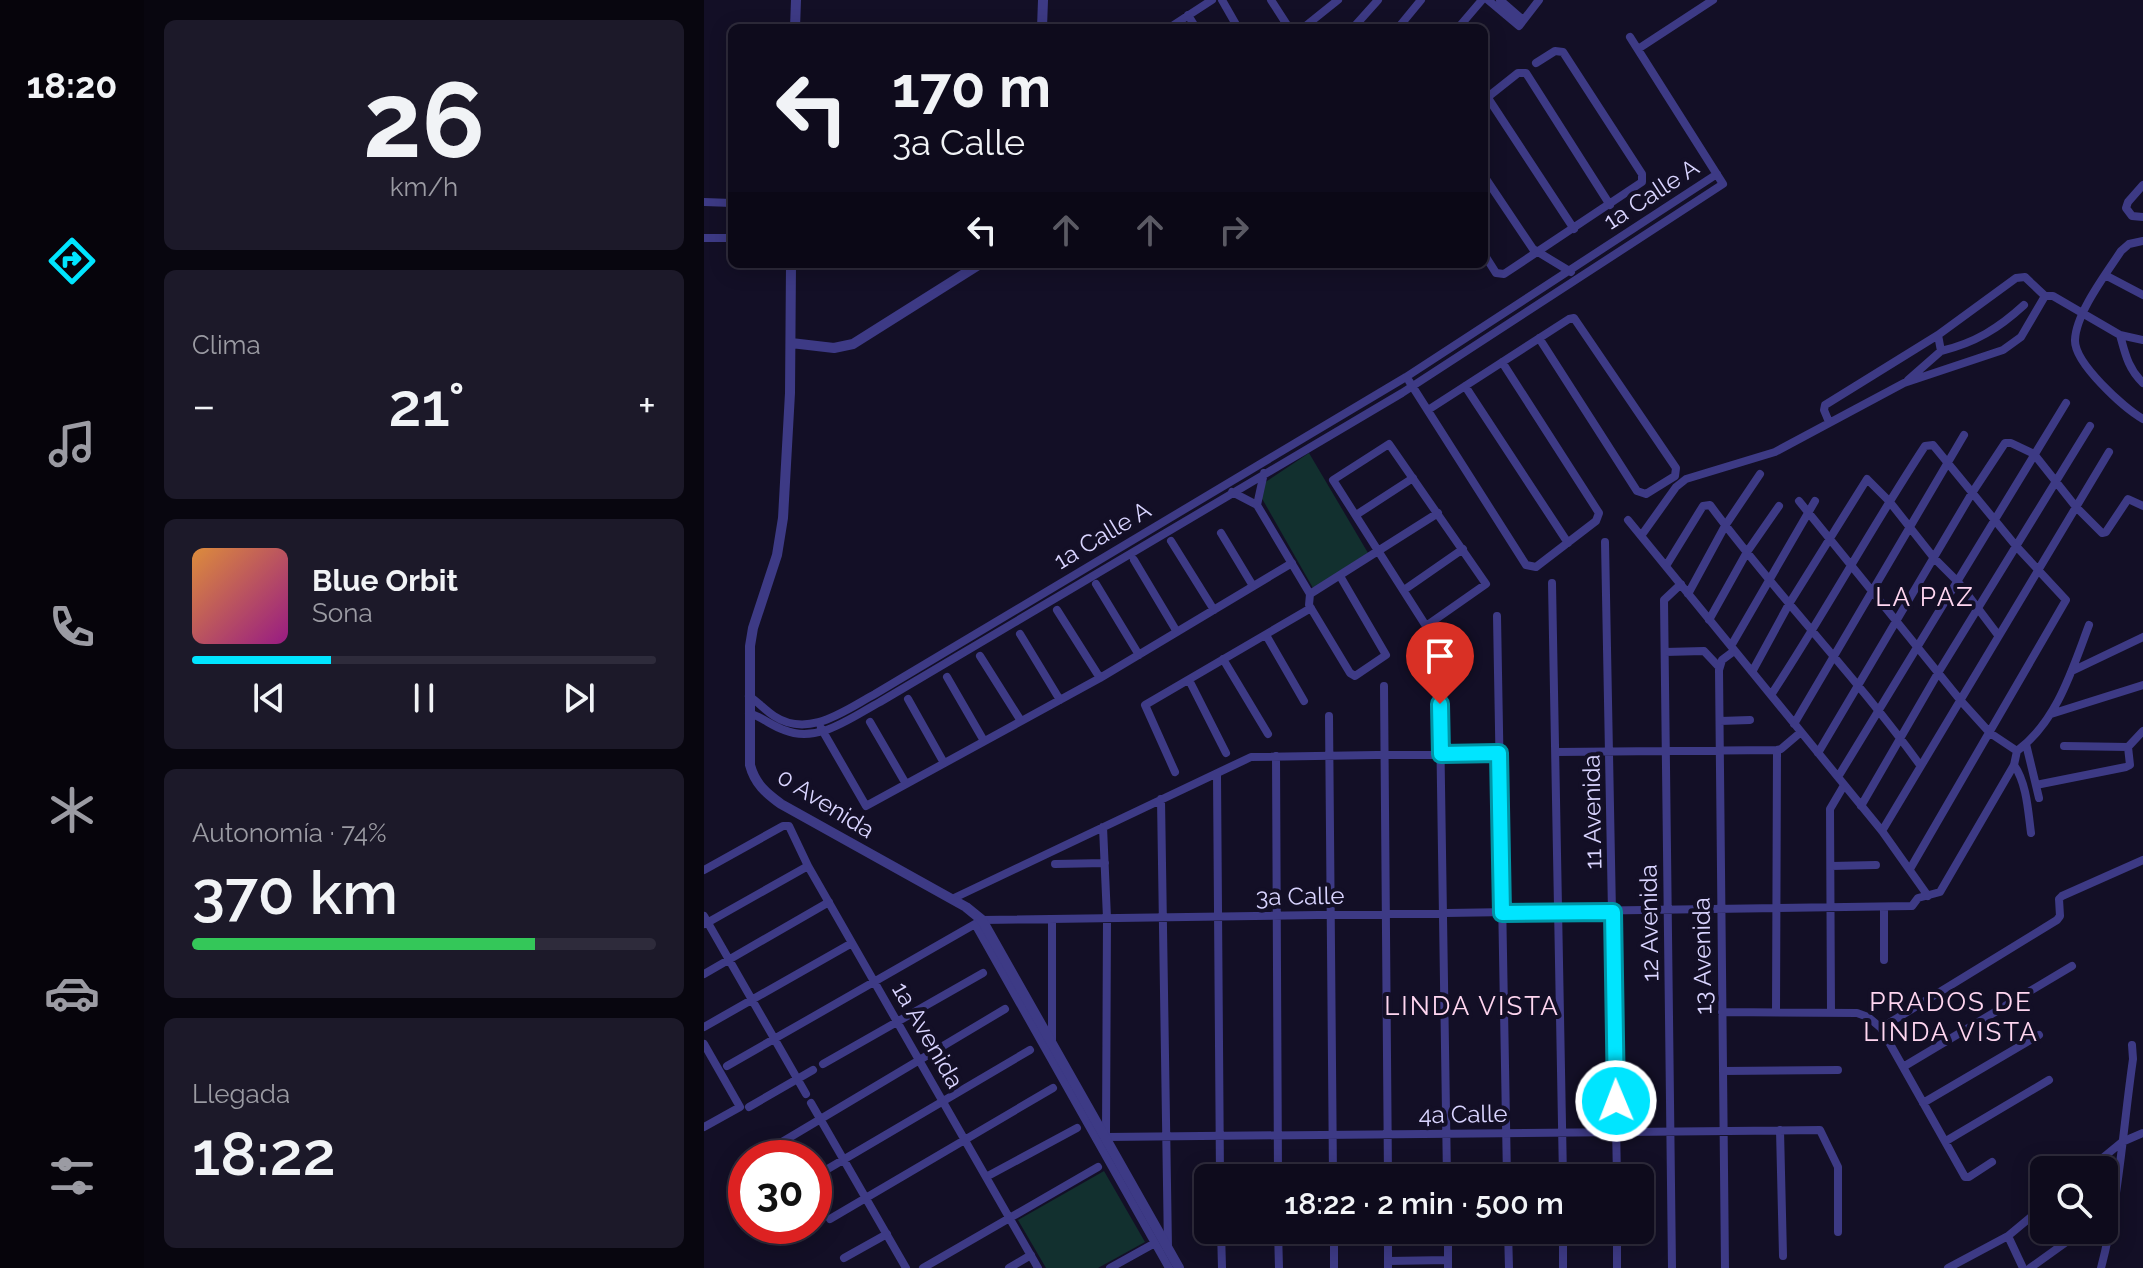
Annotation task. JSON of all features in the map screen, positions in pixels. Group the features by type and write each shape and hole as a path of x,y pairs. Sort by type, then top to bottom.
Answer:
{"street":[{"path":"795,24 796,0"},
{"path":"1042,24 1043,0"},
{"path":"1175,24 1212,0"},
{"path":"1222,0 1236,24"},
{"path":"1271,0 1286,24"},
{"path":"1309,24 1338,0"},
{"path":"1357,24 1378,0"},
{"path":"1401,24 1421,0"},
{"path":"1461,24 1482,0"},
{"path":"1488,0 1521,23"},
{"path":"1500,0 1521,23"},
{"path":"1521,23 1539,0"},
{"path":"1638,49 1713,0"},
{"path":"1188,15 1194,24"},
{"path":"1630,37 1717,174"},
{"path":"1488,259 1499,274 1504,274 1641,184 1642,174 1563,52 1555,51 1536,63"},
{"path":"1488,97 1518,73 1526,73 1610,205"},
{"path":"1488,102 1574,229"},
{"name":"1a Calle A","path":"878,698 1409,381 1576,279 1723,184 1717,174 1409,381"},
{"path":"1488,182 1533,249 1570,270 1576,279"},
{"path":"2143,185 2126,208 2132,216 2143,217"},
{"path":"704,202 728,203"},
{"path":"704,238 728,238"},
{"path":"2143,241 2129,244 2121,251 2082,314 2075,337 2077,352 2119,402 2143,419"},
{"path":"1584,261 1589,270"},
{"name":"0 Avenida","path":"791,268 783,518 777,555 753,628 749,713 750,765 754,777 764,791 781,804 952,899 979,922 1052,1040 1179,1268"},
{"path":"791,343 834,348 853,344 974,268"},
{"path":"2105,275 2143,295"},
{"path":"1829,422 1825,405 1938,335 2021,276 2045,296 2053,296 2120,335 2143,340"},
{"path":"1641,536 1676,487 1686,479 1775,452 1904,383 2014,344 2045,296"},
{"path":"1904,383 1941,351 1964,346 2000,327 2024,305"},
{"path":"1428,410 1539,338 1569,319 1577,320 1676,468 1675,476 1646,494 1637,491 1539,338"},
{"path":"1938,335 1941,351"},
{"path":"2120,335 2127,360 2143,383"},
{"path":"1409,381 1526,565 1536,567 1596,521 1599,513 1502,362"},
{"path":"1465,386 1568,543"},
{"path":"1838,777 2066,403"},
{"name":"1a Calle A","path":"821,728 1232,492 1350,416"},
{"path":"1861,806 1938,673 2090,426"},
{"path":"1794,724 1964,435"},
{"path":"1818,753 1972,493 2005,443 2034,454 2076,507 2103,534 2128,499 2143,506"},
{"path":"1389,444 1438,513 1486,584 1426,626 1335,484 1335,477 1389,444"},
{"path":"1771,695 1812,633 1889,501 1925,446 1933,445 2016,546 2066,600 1910,869"},
{"path":"1882,831 2109,452"},
{"path":"1257,505 1264,473"},
{"path":"1688,594 1725,526 1760,474"},
{"path":"1356,515 1413,478"},
{"path":"1752,672 1789,604 1867,479 1958,582 1998,635"},
{"path":"1232,492 1257,505 1310,594 1311,608 1350,673 1355,676 1386,655 1340,576"},
{"path":"1799,501 1961,701 1990,733 2017,751"},
{"path":"1665,652 1704,651 1719,667 1815,501"},
{"path":"1666,566 1705,504 1710,505 1812,633 1880,709 1920,765"},
{"path":"1709,620 1747,552 1779,506"},
{"path":"1310,594 1438,513"},
{"path":"1628,520 1882,831 1928,896 1940,892 2014,765 2017,751 2051,714 2089,625"},
{"path":"1221,533 1253,586"},
{"path":"1171,541 1214,610"},
{"name":"11 Avenida","path":"1605,542 1617,1164"},
{"path":"1404,590 1463,549"},
{"path":"1134,560 1177,632"},
{"path":"749,696 784,721 821,728 866,806 1100,678 1292,563"},
{"path":"1552,583 1563,1164"},
{"path":"1096,584 1139,655"},
{"name":"12 Avenida","path":"1672,1268 1664,600 1681,584"},
{"path":"1175,772 1145,705 1311,608"},
{"path":"1057,610 1100,678"},
{"path":"1497,616 1507,1164"},
{"path":"1020,634 1060,700"},
{"path":"1266,635 1304,701"},
{"path":"2071,672 2143,637"},
{"path":"1439,655 1447,1164"},
{"path":"980,656 1021,721"},
{"path":"1223,659 1268,734"},
{"name":"13 Avenida","path":"1719,667 1725,1268"},
{"path":"947,677 984,741"},
{"path":"1189,680 1226,753"},
{"path":"2051,714 2143,685"},
{"path":"1384,686 1388,1164"},
{"path":"908,699 944,763"},
{"path":"749,713 792,733 821,728"},
{"path":"1329,716 1333,1164"},
{"path":"1720,721 1750,720"},
{"path":"870,722 906,784"},
{"path":"2064,746 2128,747 2143,731"},
{"path":"1556,752 1777,750 1801,732"},
{"path":"2026,744 2039,798"},
{"path":"2036,785 2126,767 2130,765 2128,747"},
{"path":"1776,1012 1777,750"},
{"path":"952,899 1251,757 1499,753"},
{"path":"1276,756 1278,1164"},
{"path":"2014,765 2024,790 2031,833"},
{"path":"1217,775 1220,1164"},
{"path":"1831,1012 1830,809 1843,787"},
{"path":"1161,799 1168,1249"},
{"name":"1a Avenida","path":"704,870 783,826 789,826 808,866 1038,1268"},
{"path":"1103,827 1107,918 1106,1137"},
{"path":"1881,1028 2057,920 2062,896 2143,860"},
{"path":"1055,864 1105,863"},
{"path":"1831,866 1876,865"},
{"path":"808,866 705,921 906,1268"},
{"name":"3a Calle","path":"727,1066 979,922 1884,907 1912,906 1918,898 1928,896"},
{"path":"704,974 829,902"},
{"path":"1884,907 1884,960"},
{"path":"1052,919 1052,1040"},
{"name":"0 Avenida","path":"979,922 1169,1268"},
{"path":"704,1027 852,943"},
{"path":"1903,1067 2072,966"},
{"path":"823,1064 983,973"},
{"path":"785,1140 1005,1009"},
{"path":"1722,1012 1831,1012 1857,1013 1868,1017 1881,1028 1965,1177 1992,1162"},
{"path":"1923,1103 2039,1035"},
{"path":"704,1044 740,1107 704,1127"},
{"path":"2118,1162 2133,1059 2132,1045"},
{"path":"832,1166 1030,1050"},
{"path":"749,1107 813,1070"},
{"path":"1723,1071 1838,1070"},
{"path":"1946,1141 2049,1080"},
{"path":"832,1218 1053,1088"},
{"path":"986,1177 1077,1128"},
{"path":"1780,1130 1783,1256"},
{"name":"4a Calle","path":"1106,1137 1820,1130 1838,1167 1838,1232"},
{"path":"2105,1156 2122,1142 2143,1133"},
{"path":"923,1268 1098,1167"},
{"path":"1948,1268 2008,1236 2030,1218"},
{"path":"844,1258 887,1234"},
{"path":"2008,1236 2023,1268"},
{"path":"1110,1268 1155,1243"},
{"path":"1221,1244 1222,1268"},
{"path":"1278,1244 1279,1268"},
{"path":"1334,1244 1334,1268"},
{"path":"1508,1244 1509,1268"},
{"path":"1563,1244 1563,1268"},
{"path":"1617,1244 1617,1268"},
{"path":"2030,1268 2063,1244"},
{"path":"2101,1268 2104,1244"},
{"path":"1009,1268 1031,1255"},
{"path":"1388,1264 1448,1264"}],"green space":[{"path":"1309,453 1368,553 1313,588 1260,495 1264,483"},
{"path":"1104,1171 1145,1242 1098,1268 1046,1268 1018,1220"}],"district":[{"name":"LA PAZ","path":"1925,597"},
{"name":"LINDA VISTA","path":"1472,1006"},
{"name":"PRADOS DE LINDA VISTA","path":"1951,1017"}],"route":[{"path":"1440,704 1441,754 1499,753 1502,913 1613,912 1616,1101"}]}
